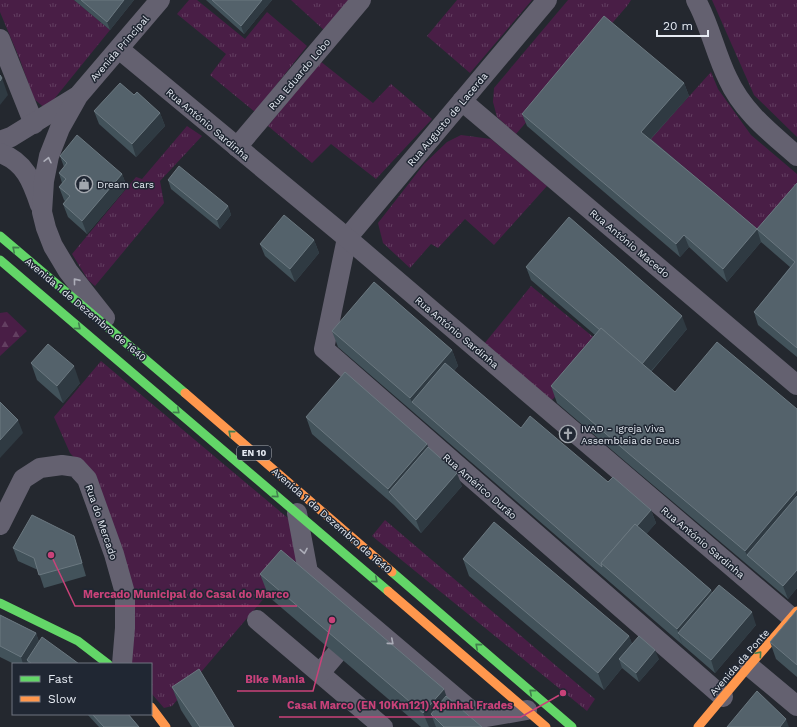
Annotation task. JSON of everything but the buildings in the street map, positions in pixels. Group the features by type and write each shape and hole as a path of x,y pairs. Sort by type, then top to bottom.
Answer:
{"main road":[{"name":"Avenida 1 de Dezembro de 1640","path":"0,236 228,430 572,727"},
{"name":"Avenida 1 de Dezembro de 1640","path":"0,260 546,727"},
{"path":"0,603 78,641 107,663"},
{"name":"Avenida da Ponte","path":"698,727 794,614"},
{"path":"152,708 166,727"}],"street":[{"name":"Avenida Principal","path":"42,212 44,181 49,156 60,128 78,96 160,0"},
{"name":"Rua Eduardo Lobo","path":"237,147 361,0"},
{"name":"Rua Augusto de Lacerda","path":"347,238 547,0"},
{"path":"696,0 705,18 728,80 742,104 752,116 797,156"},
{"path":"0,39 34,124"},
{"name":"Rua António Sardinha","path":"118,49 347,238 794,614"},
{"name":"Avenida Principal","path":"0,141 11,138 78,96"},
{"name":"Rua António Macedo","path":"462,101 797,385"},
{"name":"Avenida Principal","path":"0,153 6,155 27,173 35,189 46,228 53,246 68,271 126,344"},
{"name":"Rua Américo Durão","path":"347,238 324,349 723,697"},
{"name":"Rua do Mercado","path":"0,525 23,479 40,468 62,465 76,467 87,479 114,554 125,593 125,628 122,663"},
{"name":"Avenida 1 de Dezembro de 1640","path":"297,513 308,572 360,625 480,718 527,710"},
{"path":"257,620 383,727"},
{"path":"320,673 336,654"},
{"path":"749,666 797,706"}],"green space":[{"path":"0,0 74,0 110,30 46,109 34,99 0,12"},
{"path":"189,0 197,0 245,39 267,12 307,46 255,112 210,75 226,54 177,14"},
{"path":"291,0 350,0 325,31"},
{"path":"457,0 532,0 470,73 427,36"},
{"path":"568,0 631,0 516,134 497,117 493,102 494,88"},
{"path":"712,0 797,0 797,137 754,95"},
{"path":"320,61 373,103 391,84 432,119 376,179 331,144 312,163 268,126"},
{"path":"711,72 718,89 751,135 797,174 797,202 761,242 646,144"},
{"path":"187,126 202,136 160,181 164,203 95,286 88,280 72,254 136,177 142,179"},
{"path":"461,135 491,139 547,186 494,245 465,219 438,248 431,244 410,268 383,243 378,223 424,164 447,142"},
{"path":"531,286 603,345 552,400 484,344"},
{"path":"7,312 27,331 0,356 0,313"},
{"path":"101,361 295,524 296,561 172,706 164,708 152,694 152,663 127,663 131,593 88,472 70,453 54,417"},
{"path":"385,520 595,699 587,711 372,536"}],"traffic: fast":[{"path":"0,236 185,393"},
{"path":"0,260 388,591"},
{"path":"392,572 572,727"},
{"path":"0,603 78,641 107,663"}],"traffic: slow":[{"path":"185,393 392,572"},
{"path":"388,591 546,727"},
{"path":"698,727 797,611"},
{"path":"152,708 166,727"}],"place":[{"name":"Dream Cars","path":"84,184"},
{"name":"IVAD - Igreja Viva Assembleia de Deus","path":"568,434"},
{"name":"Mercado Municipal do Casal do Marco","path":"51,555"},
{"name":"Bike Mania","path":"332,620"},
{"name":"Casal Marco (EN 10Km121) Xpinhal Frades","path":"563,693"}]}
